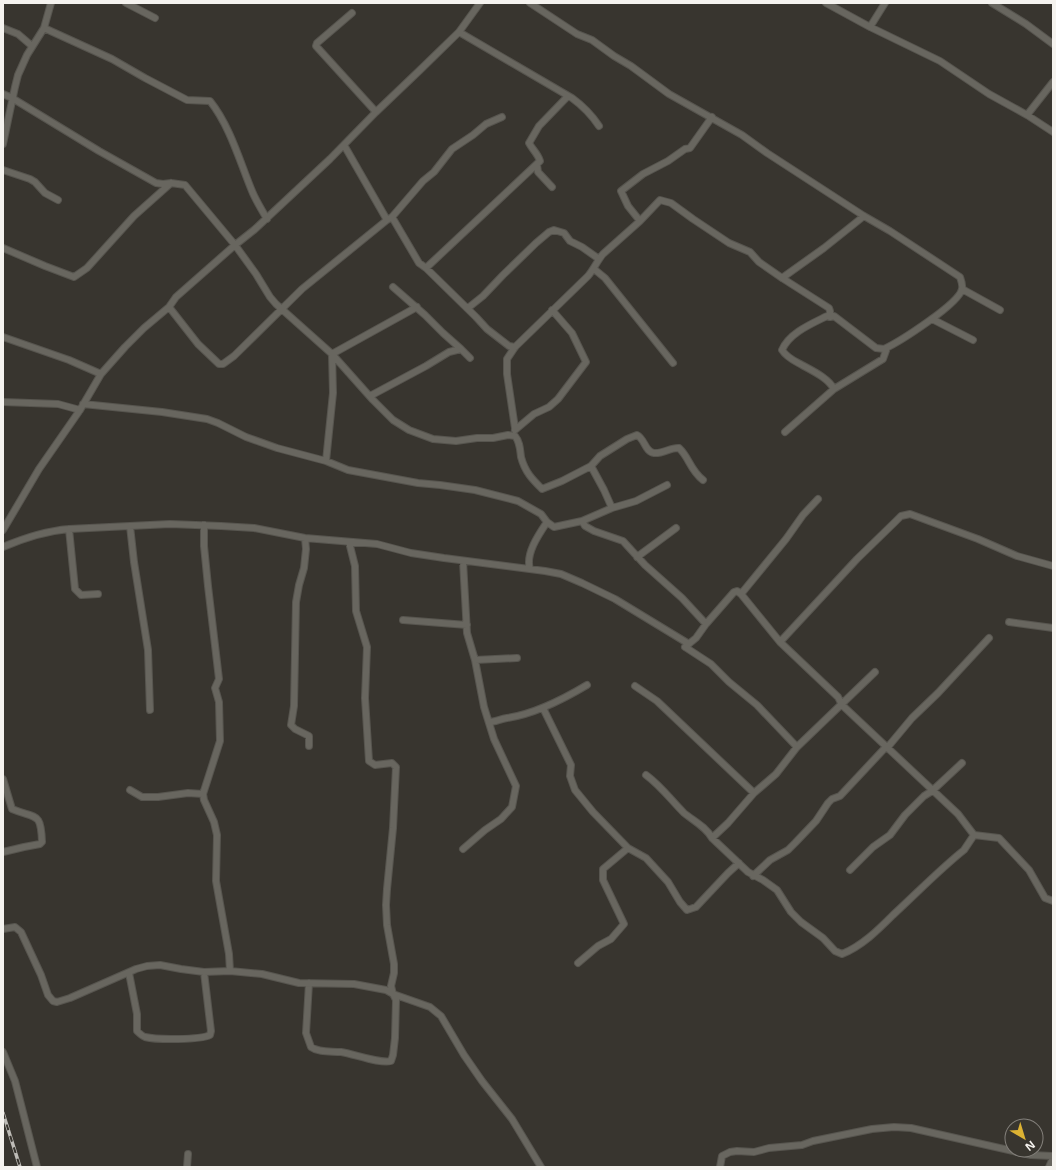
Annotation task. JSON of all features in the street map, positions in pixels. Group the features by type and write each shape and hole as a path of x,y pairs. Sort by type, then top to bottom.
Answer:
{"street":[{"path":"3,142 18,75 27,55 44,28 51,3"},
{"path":"126,3 155,18"},
{"path":"3,530 39,469 80,410 101,374 144,328 169,307 176,297 267,219 459,32 480,3"},
{"path":"530,3 577,34 592,40 669,94 742,135 864,216 890,231 960,277 962,289 960,294 948,307 887,348 876,348 834,316 827,316 803,329 786,342 782,350 785,355 828,381 834,389"},
{"path":"826,3 870,27 934,57 989,94 1027,115 1053,132"},
{"path":"870,27 885,3"},
{"path":"992,3 1026,24 1053,44"},
{"path":"352,13 317,43 316,46 376,112"},
{"path":"3,28 18,34 32,46"},
{"path":"44,28 112,59 187,100 210,101 218,111 253,193 267,219"},
{"path":"459,32 582,105 599,126"},
{"path":"1027,115 1053,82"},
{"path":"3,94 156,183 170,183 186,186 235,245 256,274 270,297 332,354 393,420 409,430 433,439 456,441 512,435 515,436 518,440 521,458 527,472 531,479 542,489 592,466 600,456 632,436 637,435 642,438 650,452 653,453 679,448 684,453 691,468 703,480"},
{"path":"426,268 446,251 514,184 537,165 540,161 539,156 532,150 529,142 539,126 568,96"},
{"path":"169,307 198,344 219,364 223,364 234,356 302,289 390,219 434,172 452,149 486,124 502,117"},
{"path":"640,221 628,206 621,191 643,174 668,161 684,149 690,148 712,117"},
{"path":"344,144 419,263 468,308 487,329 508,346 515,347"},
{"path":"537,165 538,172 552,187"},
{"path":"3,170 30,179 35,182 45,193 58,200"},
{"path":"3,248 74,277 87,268 146,203 170,183"},
{"path":"515,428 507,374 507,359 515,347 594,269 599,259 660,200 671,202 692,219 730,243 750,252 759,262 826,305 830,311 830,317"},
{"path":"782,278 824,248 864,216"},
{"path":"468,308 549,232 554,230 564,233 570,241 582,247 599,259"},
{"path":"594,269 605,278 673,363"},
{"path":"393,287 417,307 443,334 470,358"},
{"path":"962,289 1000,310"},
{"path":"332,354 417,307"},
{"path":"512,435 515,428 534,414 549,407 558,399 586,362 572,333 552,310"},
{"path":"932,319 973,340"},
{"path":"3,337 69,360 101,374"},
{"path":"786,432 834,389 884,359 887,348"},
{"path":"370,396 449,352 461,349"},
{"path":"326,461 333,393 332,354"},
{"path":"3,402 58,404 80,410"},
{"path":"83,404 162,412 207,419 246,437 277,448 326,461 343,468 373,475 418,483 440,485 518,500 535,510 554,527 582,521 612,508 636,501 667,485"},
{"path":"592,466 612,508"},
{"path":"741,594 786,539 803,515 818,499"},
{"path":"780,642 862,554 905,514 910,514 978,539 1017,556 1053,566"},
{"path":"582,521 585,526 594,531 623,542 637,557 682,598 706,624"},
{"path":"530,569 530,556 535,543 547,522"},
{"path":"3,547 19,540 52,531 170,524 254,528 305,538 377,544 411,553 561,574 615,599 689,644 685,647"},
{"path":"204,525 204,546 219,679 215,688 220,702 220,741 203,794 204,800 214,822 217,835 216,881 229,954 230,971"},
{"path":"130,526 134,562 148,650 150,710"},
{"path":"637,557 676,528"},
{"path":"69,529 75,589 81,595 98,594"},
{"path":"305,538 306,549 304,568 296,602 294,706 291,725 296,730 309,736 309,746"},
{"path":"309,983 306,1034 311,1047 320,1051 342,1052 382,1061 391,1061 393,1055 396,1000 391,986 394,973 394,964 387,925 386,897 393,828 396,767 392,763 374,765 369,761 365,698 367,647 356,611 355,566 349,542"},
{"path":"463,849 485,830 501,819 512,807 516,786 494,738 484,707 475,660 467,633 464,561"},
{"path":"685,647 696,638 706,624 734,592 737,591 780,642 838,697 842,705 958,814 974,835 999,838 1029,870 1045,898 1053,901"},
{"path":"403,620 467,625"},
{"path":"1009,622 1053,628"},
{"path":"753,876 772,858 788,850 816,821 832,799 840,796 869,764 884,749 887,748 912,718 938,694 989,638"},
{"path":"685,647 711,664 729,682 757,705 797,747"},
{"path":"475,660 517,658"},
{"path":"712,838 728,823 754,793 776,774 811,732 876,672"},
{"path":"489,722 506,718 515,718 543,708 569,696 586,685"},
{"path":"635,686 657,701 754,793"},
{"path":"543,708 571,765 570,776 575,790 593,812 628,848 646,858 668,882 680,902 687,910 696,906 739,863"},
{"path":"850,870 873,847 890,835 905,815 924,796 932,791 962,763"},
{"path":"646,775 667,793 684,812 709,832 712,838 753,876 763,880 777,890 791,912 810,929 823,938 835,951 842,954 852,950 878,930 964,850 974,835"},
{"path":"3,779 12,809 34,816 39,821 41,826 42,842 40,844 24,846 3,852"},
{"path":"130,790 142,797 158,797 188,793 203,794"},
{"path":"578,962 598,946 611,939 624,924 603,880 603,869 628,848"},
{"path":"3,929 15,927 21,932 42,975 48,995 57,1002 147,966 160,965 181,970 204,972 230,971 262,974 309,983 354,984 386,990 393,994 430,1007 441,1016 464,1055 512,1119 541,1167"},
{"path":"129,973 137,1014 137,1031 144,1036 158,1038 202,1038 210,1035 211,1030 204,972"},
{"path":"3,1052 15,1081 37,1167"},
{"path":"720,1167 722,1156 730,1152 754,1152 769,1148 802,1145 843,1134 894,1127 911,1128 1031,1155 1053,1157 1049,1167"},
{"path":"187,1167 188,1154"}],"railway":[{"path":"3,1113 20,1167"}]}
